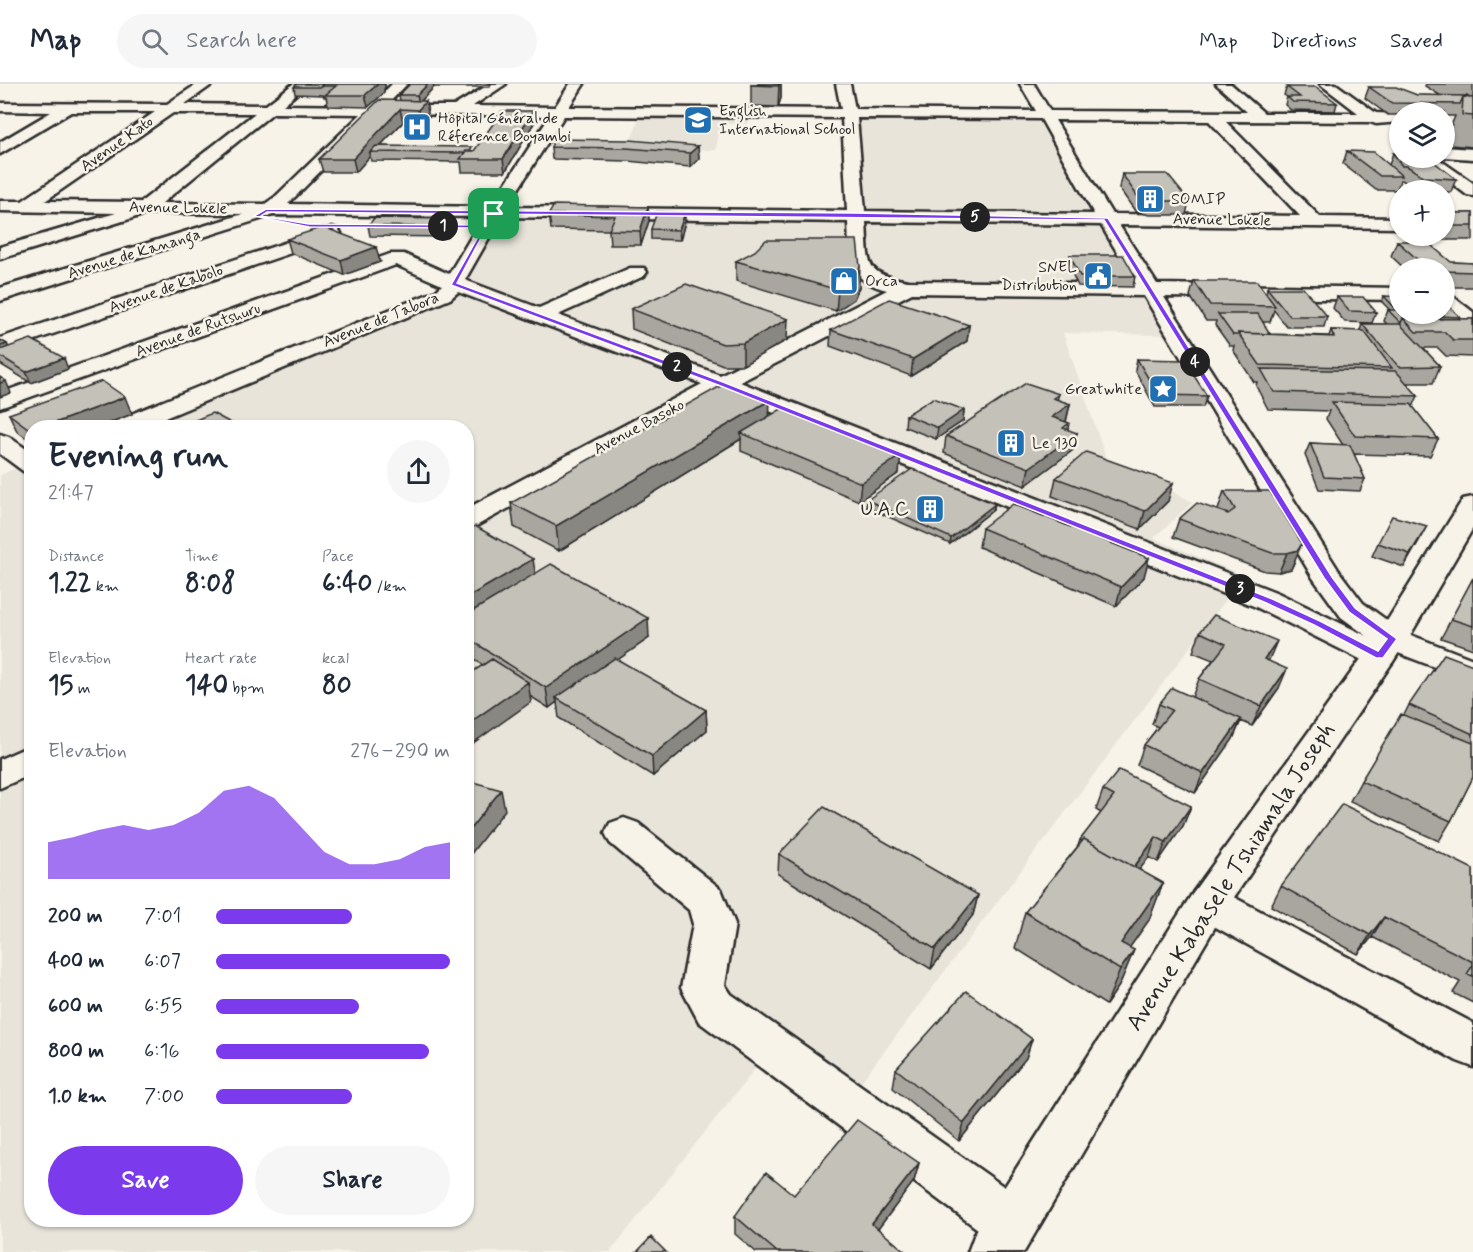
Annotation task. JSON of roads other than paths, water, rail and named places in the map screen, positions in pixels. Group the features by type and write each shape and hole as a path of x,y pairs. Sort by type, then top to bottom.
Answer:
{"street":[{"name":"Avenue Kato","path":"28,206 206,84"},
{"path":"0,253 118,219 147,207 301,84"},
{"path":"261,214 281,201 400,84"},
{"path":"458,110 499,84"},
{"name":"Avenue de Tabora","path":"138,420 443,296 577,84"},
{"path":"843,84 849,114 860,264 864,272 880,283 909,287 1389,294"},
{"path":"1027,84 1106,219 1328,578 1352,610 1386,647"},
{"path":"1223,84 1260,117"},
{"path":"1327,84 1389,130"},
{"path":"0,149 90,95"},
{"path":"0,107 1389,118"},
{"path":"1212,116 1315,222"},
{"path":"1455,118 1473,118"},
{"path":"1455,120 1473,124"},
{"path":"1455,153 1473,154"},
{"path":"1441,168 1473,190"},
{"name":"Avenue Lokele","path":"0,206 147,207 261,214 490,220 855,215 1389,223"},
{"path":"0,214 28,206"},
{"path":"261,214 309,225 490,220"},
{"name":"Avenue de Kananga","path":"0,295 261,214"},
{"name":"Avenue de Kabolo","path":"0,345 332,233 309,225"},
{"name":"Avenue de Rutshuru","path":"0,401 396,258 453,283"},
{"path":"538,316 637,272"},
{"path":"453,283 720,383 1267,600 1317,623 1386,647 1473,671"},
{"name":"Avenue Basoko","path":"474,516 720,383 909,287"},
{"path":"1455,296 1473,295"},
{"path":"1455,307 1473,323"},
{"path":"0,442 24,459"},
{"path":"0,475 24,466"},
{"name":"Avenue Kabasele Tshiamala Joseph","path":"1003,1238 1208,903 1386,647 1473,505"},
{"path":"0,775 24,762"},
{"path":"624,833 708,902 714,924 704,988 715,1008 1003,1238"},
{"path":"1208,903 1473,1046"}],"place":[{"name":"English International School","path":"698,120"},
{"name":"Hôpital Général de Réference Boyambi","path":"417,127"},
{"name":"SOMIP","path":"1150,199"},
{"name":"SNEL Distribution","path":"1098,276"},
{"name":"Orca","path":"844,281"},
{"name":"Greatwhite","path":"1163,389"},
{"name":"Le 130","path":"1011,443"},
{"name":"U.A.C","path":"930,509"}]}
